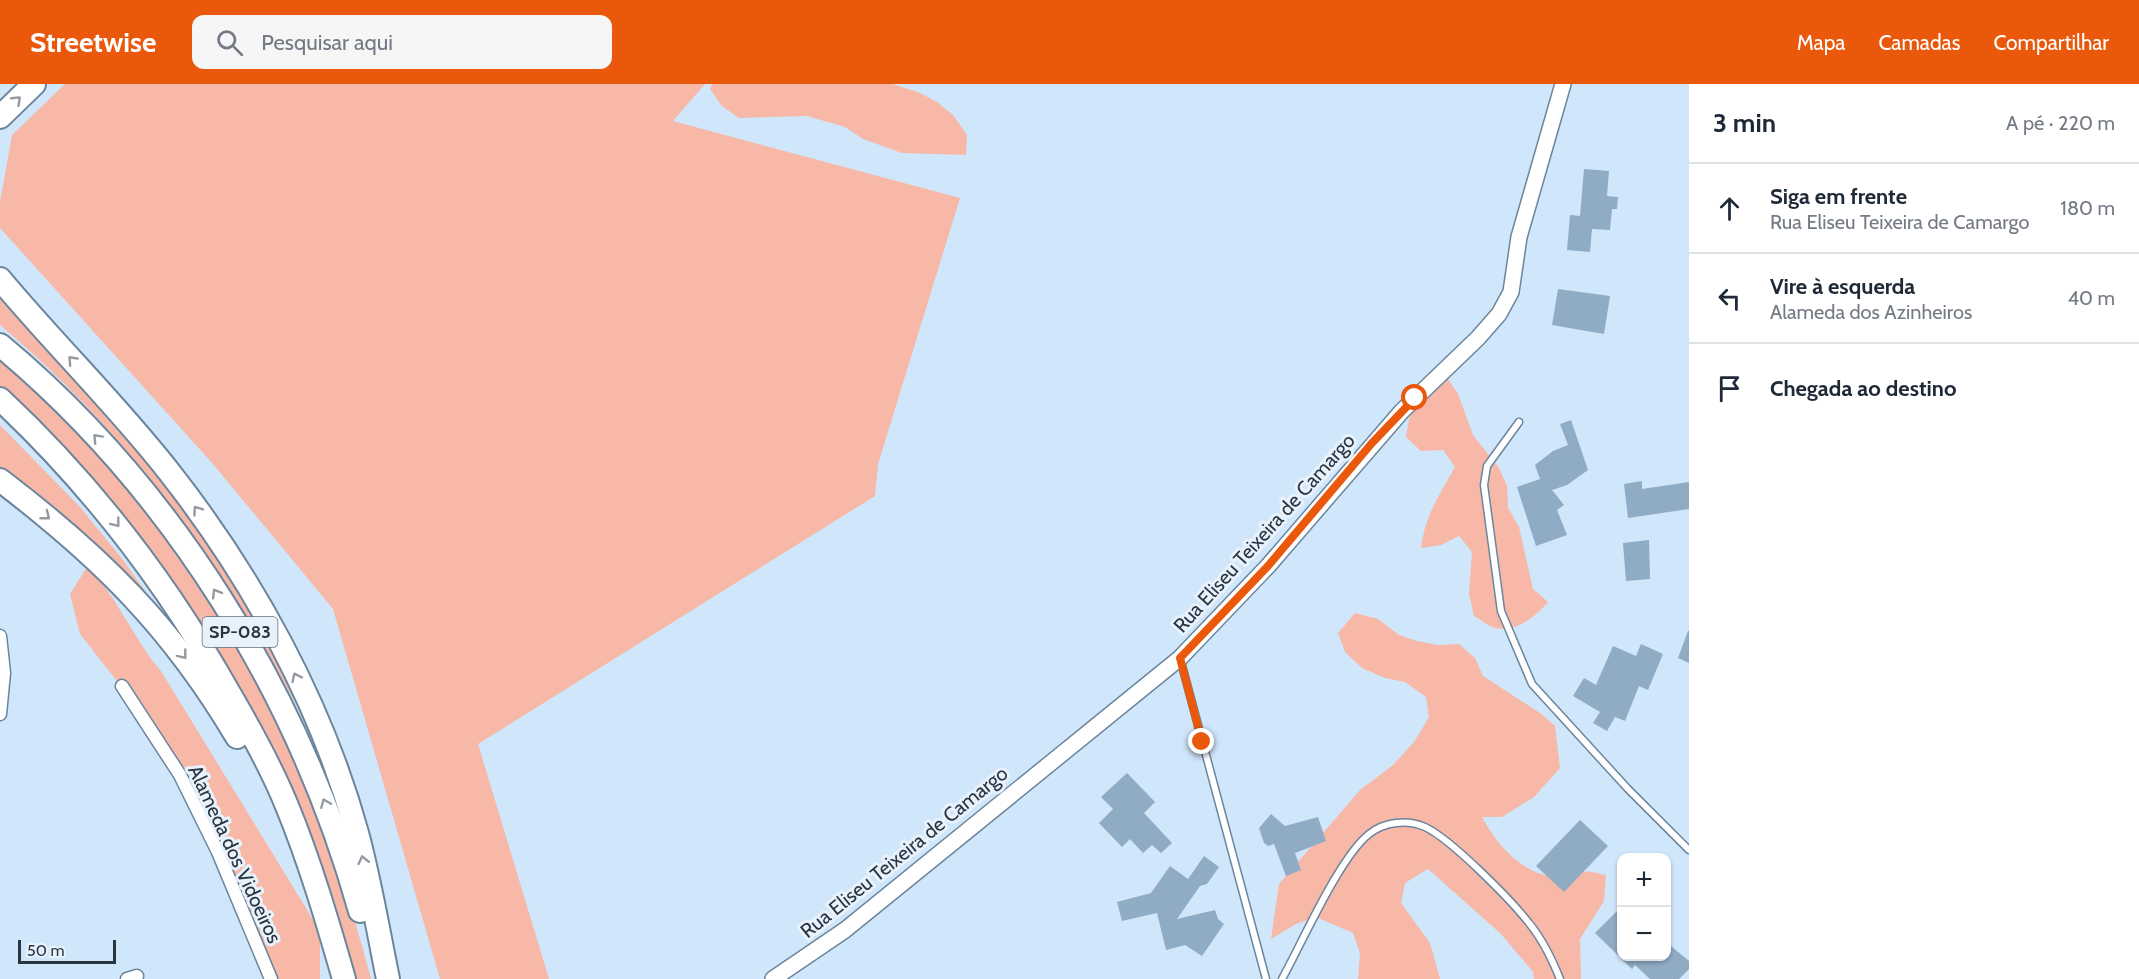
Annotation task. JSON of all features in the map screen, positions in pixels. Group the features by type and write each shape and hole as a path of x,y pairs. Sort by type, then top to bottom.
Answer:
{"highway":[{"path":"0,117 34,84"},
{"path":"0,279 140,435 171,474 251,590 311,709 344,793 357,833 388,979"},
{"name":"SP-083","path":"0,345 50,390 115,457 199,566 242,637 290,722 326,806 345,858 378,979"},
{"name":"SP-083","path":"0,399 104,507 167,592 214,666 252,734 286,804 316,886 344,979"},
{"path":"0,480 66,532 120,581 188,662 228,721 265,787 336,951"}],"street":[{"name":"Rua Eliseu Teixeira de Camargo","path":"773,979 844,930 1180,658 1268,566 1394,419 1448,374 1492,322 1511,292 1519,237 1563,84"},
{"path":"0,636 4,673 0,714"},
{"name":"Alameda dos Vidoeiros","path":"122,686 180,775 218,852 271,979"}],"lane":[{"path":"1519,422 1487,466 1484,485 1501,611 1519,659 1532,684 1628,789 1689,850"},
{"path":"1180,658 1266,979"},
{"path":"1282,979 1350,855 1370,833 1391,823 1409,823 1426,828 1463,857 1501,893 1530,923 1549,952 1560,979"}],"shaded area":[{"path":"65,84 705,84 673,121 960,198 878,464 875,496 478,744 549,979 440,979 333,609 213,464 0,228 0,202 12,135"},
{"path":"712,84 892,84 918,92 937,102 953,115 967,135 966,155 902,153 863,139 845,127 807,116 739,118 722,106 710,89"},
{"path":"0,290 86,385 212,539 302,706 302,715 239,606 170,505 91,411 0,325"},
{"path":"0,357 82,438 140,503 195,578 228,631 287,742 312,800 354,918 371,979 352,979 209,644 0,390"},
{"path":"1446,376 1458,394 1473,435 1499,468 1507,486 1508,508 1519,527 1533,589 1548,602 1531,618 1511,628 1495,628 1474,616 1469,594 1472,552 1459,536 1441,545 1421,548 1429,516 1455,467 1443,450 1421,451 1406,437 1410,413"},
{"path":"0,425 80,507 123,560 173,631 0,471"},
{"path":"87,567 107,590 161,671 320,931 320,979 270,979 196,782 80,634 70,594"},
{"path":"1355,613 1378,619 1399,635 1417,641 1438,645 1459,644 1475,658 1483,676 1540,713 1555,726 1560,768 1534,797 1502,817 1482,817 1505,850 1526,867 1538,873 1551,877 1565,877 1586,872 1606,875 1604,901 1580,939 1581,979 1534,979 1533,972 1501,934 1428,869 1405,883 1401,903 1430,943 1440,979 1358,979 1360,953 1353,933 1316,917 1296,924 1271,939 1279,884 1360,790 1393,765 1414,742 1429,717 1426,697 1405,682 1385,678 1362,668 1345,652 1338,633"}],"building":[{"path":"1584,169 1609,171 1607,196 1618,197 1617,209 1612,209 1610,230 1592,229 1590,252 1567,250 1570,215 1580,216"},
{"path":"1558,289 1610,296 1604,334 1552,325"},
{"path":"1571,420 1588,470 1567,485 1552,490 1564,505 1557,510 1567,535 1536,546 1517,487 1540,479 1535,465 1553,451 1568,445 1560,424"},
{"path":"1642,481 1642,489 1689,482 1689,509 1628,518 1624,484"},
{"path":"1649,540 1650,579 1626,581 1623,543"},
{"path":"1689,631 1689,663 1678,658"},
{"path":"1641,644 1663,654 1648,690 1639,686 1625,721 1615,717 1607,731 1593,723 1600,712 1573,696 1584,678 1596,685 1613,646 1636,656"},
{"path":"1127,773 1155,802 1144,813 1172,843 1161,853 1152,845 1143,853 1130,839 1122,847 1099,823 1113,809 1101,797"},
{"path":"1271,814 1285,826 1318,817 1326,841 1295,853 1301,870 1286,876 1274,844 1268,846 1264,843 1259,828"},
{"path":"1580,820 1608,846 1564,892 1536,866"},
{"path":"1204,856 1219,867 1207,884 1200,886 1177,919 1215,910 1218,919 1224,924 1202,956 1185,945 1166,950 1157,913 1122,921 1117,902 1151,893 1170,866 1188,879"},
{"path":"1617,911 1617,954 1595,933"},
{"path":"1671,946 1689,961 1689,969 1679,979 1650,979 1635,965 1632,969 1624,961 1671,961"}],"route":[{"path":"1202,742 1180,658 1268,566 1372,443 1415,398"}]}
